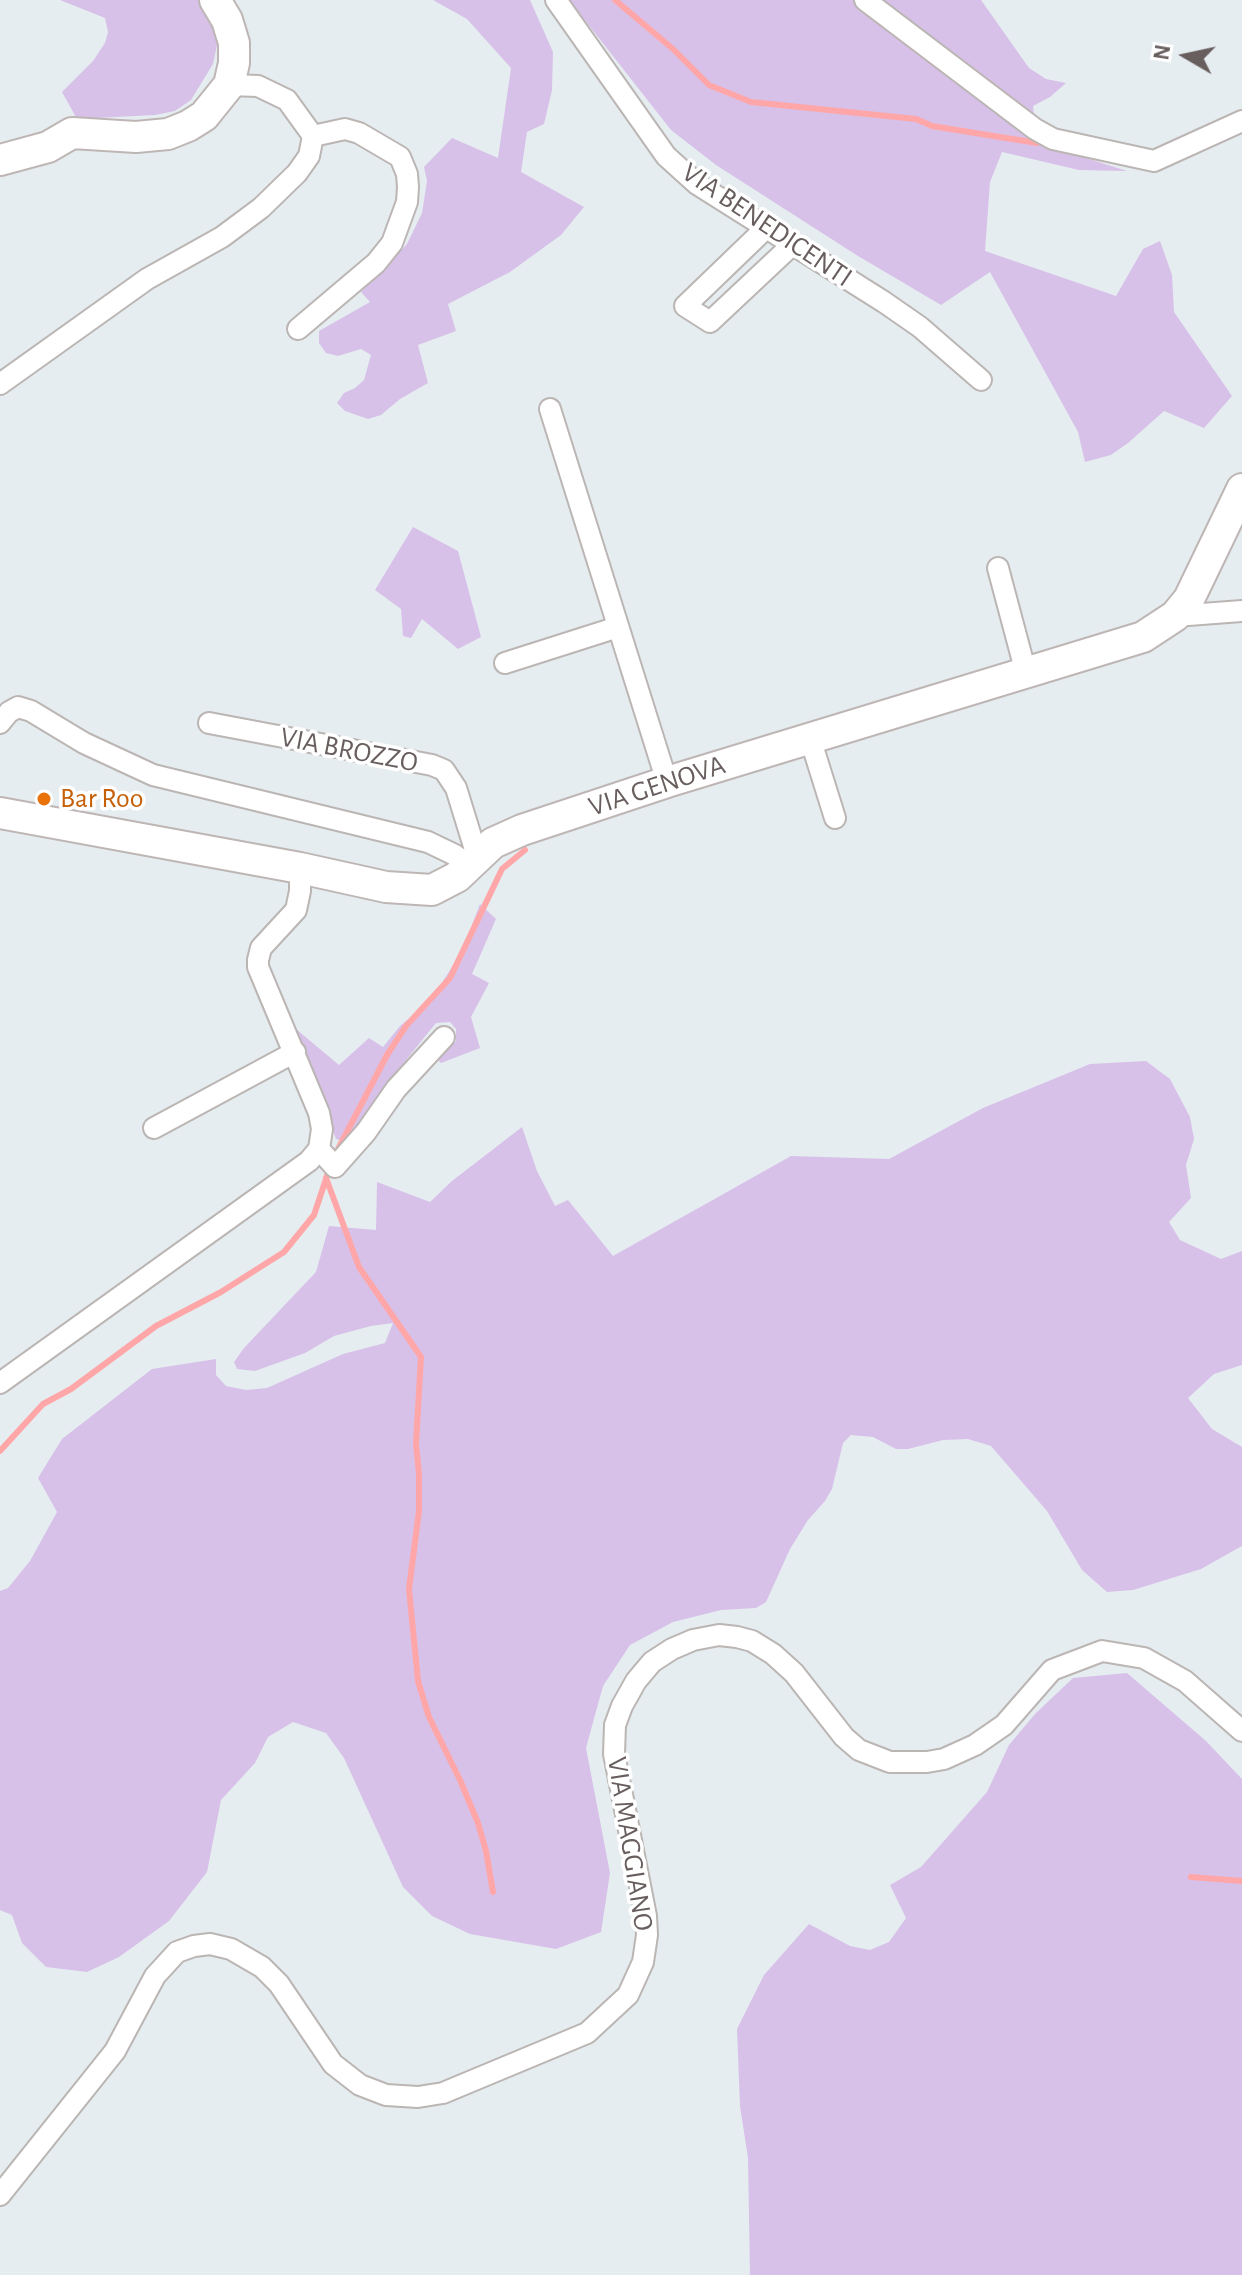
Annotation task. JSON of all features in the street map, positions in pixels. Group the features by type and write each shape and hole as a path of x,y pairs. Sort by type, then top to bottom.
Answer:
{"main road":[{"path":"0,160 48,147 72,133 136,137 168,134 204,116 229,85 234,63 234,43 227,20 215,0"},
{"name":"VIA GENOVA","path":"0,813 300,868 386,887 432,890 446,884 493,843 522,830 667,782 1143,637 1175,616 1199,582 1242,489"}],"street":[{"name":"VIA BENEDICENTI","path":"556,0 666,156 697,184 920,327 981,380"},
{"path":"865,0 1035,129 1053,139 1154,161 1242,121"},
{"path":"0,384 147,279 222,237 261,208 297,173 309,156 313,136 287,100 258,86 229,85"},
{"path":"298,329 376,263 392,243 407,202 407,174 400,157 359,133 345,129 313,136"},
{"path":"766,228 685,306 710,322 792,245"},
{"path":"550,409 667,782"},
{"path":"998,568 1026,673"},
{"path":"1175,616 1242,611"},
{"path":"505,663 618,627"},
{"path":"0,723 18,707 31,711 84,743 153,775 428,842 473,861"},
{"name":"VIA BROZZO","path":"209,723 432,765 444,770 456,788 473,861"},
{"path":"810,738 835,818"},
{"path":"300,868 296,910 261,948 258,967 319,1113 328,1157"},
{"path":"0,1383 309,1161 328,1157 366,1132 396,1089 444,1037"},
{"path":"154,1128 295,1052"},
{"name":"VIA MAGGIANO","path":"0,2195 115,2051 155,1976 177,1952 194,1946 210,1944 231,1949 262,1967 279,1984 333,2064 360,2085 386,2095 418,2097 443,2093 587,2033 628,1995 643,1962 647,1935 646,1916 614,1754 615,1725 636,1681 652,1662 693,1640 719,1635 737,1637 752,1641 773,1654 794,1673 844,1737 859,1750 890,1762 936,1761 975,1745 1004,1725 1052,1670 1102,1651 1144,1658 1185,1681 1242,1731"}],"shaded area":[{"path":"60,0 201,0 213,24 217,45 213,64 191,100 175,111 77,119 62,92 93,61 108,32 105,18"},
{"path":"433,0 530,0 553,52 552,90 544,124 527,132 521,172 584,207 561,235 510,272 448,304 456,331 418,345 428,383 400,399 381,415 368,419 345,411 337,403 344,393 364,380 371,355 361,349 338,356 326,353 319,343 319,331 370,302 361,292 407,244 422,213 427,181 424,167 452,138 498,158 511,68 467,19"},
{"path":"569,0 853,0 1045,145 1127,171 1079,170 1002,152 990,182 985,251 1116,296 1143,249 1160,241 1172,275 1174,312 1232,396 1204,428 1164,411 1111,455 1085,462 1078,432 990,272 941,305 716,165 671,130"},
{"path":"879,0 981,0 1029,68 1046,79 1066,83 1033,106 1034,116"},
{"path":"413,527 458,551 481,637 458,649 422,619 411,638 403,636 401,609 375,590"},
{"path":"480,904 496,919 472,974 489,983 471,1017 480,1048 441,1063 438,1060 456,1041 456,1029 450,1022 436,1023 385,1086 357,1127 343,1141 336,1139 290,1024 339,1065 369,1038 383,1047 400,1026 431,1000 462,951"},
{"path":"1146,1061 1170,1079 1190,1117 1194,1139 1186,1165 1191,1198 1169,1222 1180,1240 1221,1259 1242,1251 1242,1365 1214,1374 1188,1398 1212,1429 1242,1447 1242,1546 1201,1569 1133,1590 1107,1592 1082,1570 1047,1511 991,1446 968,1439 943,1440 896,1449 873,1437 851,1435 843,1443 832,1489 790,1549 766,1602 756,1608 721,1610 673,1622 630,1645 603,1686 586,1748 610,1873 601,1932 556,1949 470,1934 432,1916 403,1887 344,1758 326,1733 293,1722 268,1737 255,1763 221,1800 207,1872 169,1921 119,1957 87,1972 46,1967 22,1943 12,1915 0,1910 0,1591 8,1588 30,1561 57,1512 38,1478 62,1439 152,1369 216,1359 216,1375 226,1386 246,1390 267,1388 343,1354 385,1343 393,1323 334,1336 305,1353 255,1371 237,1369 234,1362 316,1272 329,1226 376,1230 377,1182 430,1202 522,1127 537,1171 555,1206 568,1200 613,1256 791,1156 889,1159 983,1108 1090,1064"},
{"path":"1127,1673 1206,1741 1242,1779 1242,2275 750,2275 748,2158 740,2106 737,2029 764,1975 809,1924 850,1946 870,1950 889,1942 906,1918 890,1885 921,1867 987,1792 1009,1745 1035,1714 1073,1678"}],"waterway":[{"path":"615,0 673,49 709,85 751,102 916,119 932,126 1037,143"},
{"path":"336,1153 387,1055 406,1026 450,978 502,869 525,850"},
{"path":"0,1451 43,1404 71,1389 156,1326 221,1292 284,1252 314,1215 330,1167"},
{"path":"326,1178 359,1267 421,1357 416,1444 419,1511 409,1589 418,1681 429,1717 478,1823 493,1892"},
{"path":"1191,1877 1242,1881"}],"place":[{"name":"Bar Roo","path":"44,799"}]}
